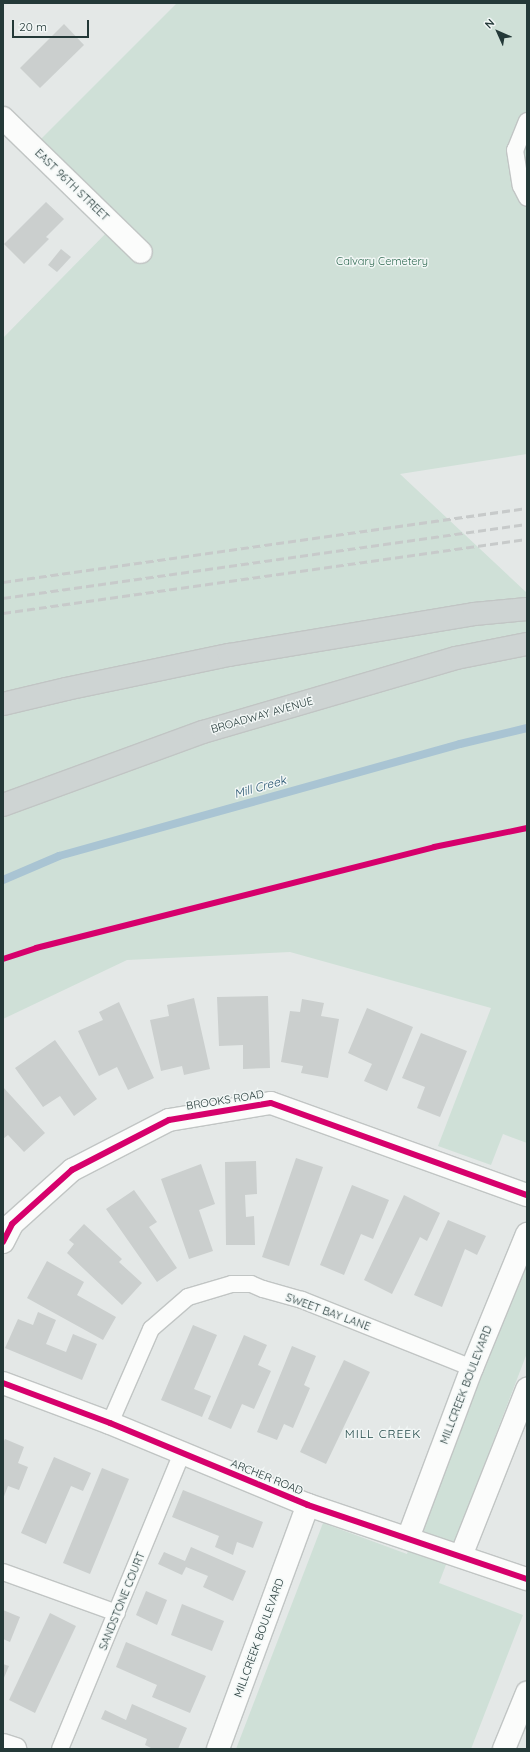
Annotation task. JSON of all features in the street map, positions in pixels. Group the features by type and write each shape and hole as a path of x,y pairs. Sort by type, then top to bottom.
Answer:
{"main road":[{"path":"3,704 66,689 228,655 474,614 527,609"},
{"name":"BROADWAY AVENUE","path":"3,805 203,732 456,658 527,644"}],"street":[{"name":"EAST 96TH STREET","path":"3,118 142,252"},
{"name":"BROOKS ROAD","path":"3,1242 12,1224 72,1170 169,1120 271,1103 527,1195"},
{"name":"MILLCREEK BOULEVARD","path":"408,1538 472,1368 527,1234"},
{"name":"ARCHER ROAD","path":"3,1383 110,1423 308,1505 527,1579"},
{"path":"461,1556 527,1390"},
{"name":"MILLCREEK BOULEVARD","path":"218,1749 308,1505"},
{"path":"504,1749 527,1693"},
{"path":"3,1745 15,1749"}],"lane":[{"path":"527,121 515,150 521,186 527,198"},
{"name":"SWEET BAY LANE","path":"110,1423 151,1329 188,1297 232,1284 251,1284 302,1300 472,1368"},
{"name":"SANDSTONE COURT","path":"60,1749 182,1453"},
{"path":"3,1572 117,1613"}],"green space":[{"name":"Calvary Cemetery","path":"177,3 527,3 527,454 400,474 527,593 527,1143 503,1134 491,1165 438,1146 491,1008 290,952 127,960 3,1019 3,338 114,225 33,147"},
{"path":"527,1240 527,1353 439,1583 523,1615 471,1749 236,1749 323,1523 407,1554"}],"building":[{"path":"64,24 84,45 40,88 20,68"},
{"path":"46,202 64,219 46,237 49,239 24,264 4,244"},
{"path":"61,249 71,257 57,272 48,265"},
{"path":"268,996 270,1068 243,1069 243,1045 219,1046 217,997"},
{"path":"194,998 210,1069 184,1075 182,1066 161,1071 150,1020 169,1016 167,1005"},
{"path":"302,999 324,1003 321,1016 339,1019 328,1078 301,1073 303,1066 281,1062 290,1011 300,1012"},
{"path":"119,1002 154,1078 128,1090 117,1067 99,1076 78,1031 103,1020 99,1012"},
{"path":"367,1008 413,1027 387,1091 364,1081 372,1064 348,1053"},
{"path":"421,1033 467,1051 440,1117 417,1108 425,1087 402,1078"},
{"path":"55,1040 97,1099 74,1116 60,1096 43,1107 15,1068"},
{"path":"3,1087 45,1133 24,1152 8,1135 3,1139"},
{"path":"296,1158 323,1167 289,1266 262,1257"},
{"path":"256,1161 257,1194 245,1195 246,1217 254,1216 255,1245 226,1245 225,1162"},
{"path":"201,1164 215,1204 199,1210 213,1251 189,1259 161,1179"},
{"path":"352,1185 389,1200 373,1239 361,1234 344,1275 320,1265"},
{"path":"134,1190 157,1222 149,1227 177,1268 157,1282 106,1209"},
{"path":"404,1195 440,1213 427,1241 420,1237 392,1294 364,1280"},
{"path":"448,1220 486,1236 477,1255 465,1249 442,1307 414,1295"},
{"path":"84,1224 122,1259 119,1262 142,1283 122,1305 67,1253 74,1244 69,1240"},
{"path":"47,1261 84,1282 77,1295 116,1317 103,1340 27,1298"},
{"path":"38,1312 56,1320 46,1344 66,1352 73,1334 97,1344 82,1380 5,1348 18,1319 33,1325"},
{"path":"193,1325 217,1335 194,1389 211,1396 202,1417 161,1400"},
{"path":"244,1335 267,1345 258,1365 271,1371 254,1409 242,1404 231,1429 208,1419"},
{"path":"292,1346 316,1356 304,1385 310,1388 293,1428 284,1424 277,1440 257,1432"},
{"path":"344,1360 370,1372 326,1464 300,1452"},
{"path":"5,1439 24,1447 18,1463 28,1467 19,1490 8,1486 3,1499 3,1443"},
{"path":"54,1457 91,1473 83,1491 71,1486 46,1544 21,1533"},
{"path":"102,1468 129,1479 90,1574 63,1563"},
{"path":"183,1490 263,1522 253,1548 237,1542 233,1555 215,1547 219,1536 172,1517"},
{"path":"191,1547 246,1571 233,1601 203,1587 208,1576 186,1567 182,1575 158,1564 164,1552 185,1561"},
{"path":"146,1591 167,1600 157,1625 136,1615"},
{"path":"182,1604 224,1621 212,1651 171,1635"},
{"path":"3,1610 20,1617 10,1642 3,1639"},
{"path":"50,1613 76,1626 35,1713 9,1700"},
{"path":"126,1642 206,1676 190,1713 152,1697 157,1685 116,1667"},
{"path":"3,1664 9,1666 3,1680"},
{"path":"132,1704 187,1728 178,1749 153,1749 145,1745 147,1739 101,1719 105,1710 126,1720"}],"waterway":[{"name":"Mill Creek","path":"3,880 59,856 460,744 527,728"}],"railway":[{"path":"3,582 527,508"},
{"path":"3,598 527,524"},
{"path":"3,613 527,539"}],"cycle path":[{"path":"3,959 36,948 434,847 527,828"},
{"path":"3,1242 12,1224 72,1170 169,1120 271,1103 527,1195"},
{"path":"3,1383 110,1423 308,1505 527,1579"}],"district":[{"name":"MILL CREEK","path":"383,1434"}]}
